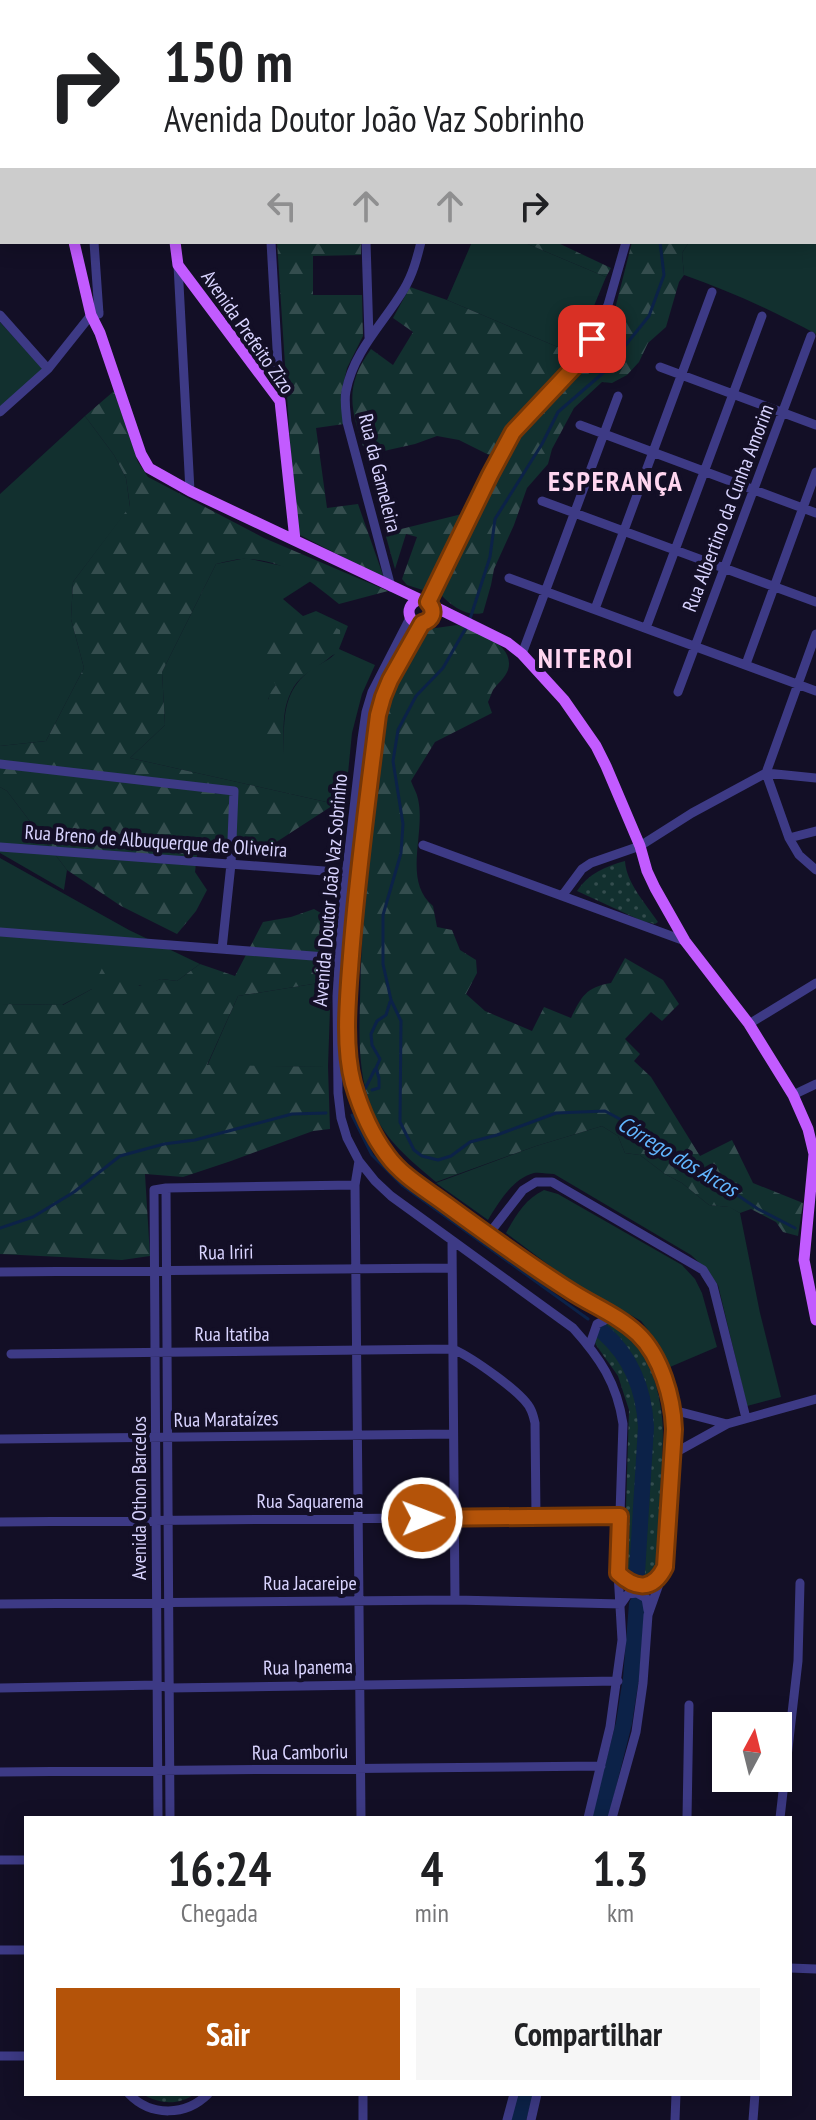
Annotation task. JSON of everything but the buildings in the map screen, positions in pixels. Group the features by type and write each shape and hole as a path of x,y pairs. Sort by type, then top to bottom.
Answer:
{"main road":[{"name":"Avenida Prefeito Zizo","path":"175,244 178,265 280,401 295,540"},
{"path":"72,245 141,454 149,468 190,491 508,643 564,700 596,746 655,888 685,941 749,1024 793,1095 808,1129 814,1154 805,1272 816,1320"},
{"path":"393,588 415,622 462,620"},
{"path":"410,614 412,605 427,603"},
{"path":"424,623 433,615 427,603"}],"street":[{"path":"0,412 48,369 95,313 94,244"},
{"path":"271,244 280,401"},
{"path":"366,244 369,337"},
{"name":"Rua da Gameleira","path":"393,588 347,422 345,395 352,369 369,337 412,275 420,244"},
{"path":"427,603 513,432 575,366 592,339 608,305 625,244"},
{"path":"178,265 190,491"},
{"path":"595,609 712,292"},
{"path":"0,315 48,369"},
{"path":"646,628 762,316"},
{"name":"Rua Albertino da Cunha Amorim","path":"678,692 811,336"},
{"path":"660,367 816,425"},
{"path":"522,654 618,396"},
{"path":"580,425 816,513"},
{"path":"746,664 816,472"},
{"path":"542,501 816,602"},
{"path":"509,578 816,691"},
{"name":"Avenida Doutor João Vaz Sobrinho","path":"410,614 372,692 366,712 339,958 337,1072 341,1118 359,1161 375,1181 391,1196 573,1328 611,1378 620,1401 623,1424 618,1573 622,1640 610,1727 588,1816"},
{"name":"Avenida Doutor João Vaz Sobrinho","path":"424,623 383,697 378,715 358,873 349,987 349,1047 354,1086 373,1132 388,1157 411,1179 488,1235 640,1335 664,1378 673,1410 674,1429 665,1567 648,1615 636,1732 613,1816"},
{"path":"816,634 766,773 789,838 799,855 816,870"},
{"path":"0,764 234,791 231,864 222,949"},
{"path":"562,896 582,869 591,863 640,846 692,813 766,773 816,778"},
{"path":"789,838 816,831"},
{"path":"423,845 685,941"},
{"name":"Rua Breno de Albuquerque de Oliveira","path":"0,847 358,873"},
{"path":"0,932 339,958"},
{"path":"749,1024 816,983"},
{"path":"793,1095 816,1084"},
{"path":"341,1118 352,1110 365,1112"},
{"path":"359,1161 355,1185 361,1816"},
{"path":"488,1235 523,1190 536,1182 552,1182 703,1270 713,1286 746,1418"},
{"path":"166,1188 355,1185"},
{"name":"Avenida Othon Barcelos","path":"158,1816 156,1438 161,1352 166,1271 166,1188 154,1190 154,1271 161,1352 167,1437 170,1816"},
{"path":"452,1241 455,1600"},
{"name":"Rua Iriri","path":"0,1272 452,1268"},
{"path":"589,1347 597,1324 609,1318 619,1319"},
{"path":"453,1349 466,1355 522,1397 531,1409 535,1423 536,1517"},
{"name":"Rua Itatiba","path":"11,1354 453,1349"},
{"path":"671,1455 727,1424 816,1399"},
{"path":"673,1410 727,1424"},
{"name":"Rua Marataízes","path":"0,1439 453,1434"},
{"name":"Rua Saquarema","path":"0,1522 620,1516"},
{"path":"618,1573 628,1582 647,1585 661,1576 665,1567"},
{"path":"780,1816 798,1661 800,1583"},
{"name":"Rua Jacareipe","path":"0,1604 455,1600 621,1604 628,1594 637,1593 646,1598 648,1615"},
{"name":"Rua Ipanema","path":"0,1688 618,1681"},
{"path":"687,1816 689,1705"},
{"name":"Rua Camboriu","path":"0,1772 601,1766"},
{"path":"0,1860 24,1860"},
{"path":"0,1950 24,1950"},
{"path":"792,1968 816,1969"},
{"path":"0,2056 24,2056"},
{"path":"132,2096 162,2116 174,2116 206,2096"},
{"path":"363,2096 363,2120"},
{"path":"507,2120 513,2096"},
{"path":"531,2120 537,2096"},
{"path":"675,2120 676,2096"},
{"path":"753,2120 755,2096"}],"green space":[{"path":"277,244 361,244 361,255 313,256 313,295 362,295 363,336 347,368 341,395 344,424 316,428 327,508 358,504 384,578 296,533"},
{"path":"471,244 528,244 606,277 574,354 447,300"},
{"path":"528,244 560,244 611,268 606,277"},
{"path":"631,244 688,244 682,253 684,275 679,282 666,327 648,343 639,362 627,375 612,383 602,382 574,408 552,449 548,464 527,488 494,569 483,613 460,610 441,595 507,454 530,422 576,374 615,309"},
{"path":"688,244 816,244 816,334 751,302 684,275 682,253"},
{"path":"410,287 574,354 522,412 491,456 459,440 437,436 366,455 352,401 356,376 371,349 393,365 413,332 393,318"},
{"path":"0,322 43,369 0,408"},
{"path":"114,391 138,462 148,477 264,538 388,591 339,604 308,580 274,564 244,559 216,564 162,672 165,725 130,758 335,804 264,850 197,855 195,872 207,890 196,911 177,934 121,906 67,870 7,791 0,787 0,746 46,741 84,668 71,619 73,582 130,506 126,478 114,455 85,416"},
{"path":"85,416 114,455 126,478 130,507 73,582 71,619 84,668 46,741 0,746 0,494"},
{"path":"462,514 429,592 407,585 402,579 417,537 406,534 395,569 385,533"},
{"path":"246,558 287,567 311,581 283,599 303,616 316,611 348,626 339,649 375,665 362,694 352,733 345,804 130,758 165,725 162,672 216,564","holes":["335,654 308,672 293,690 286,710 284,755 268,699 276,685"]},
{"path":"292,616 301,620 315,617 340,630 339,642 330,658 305,675 291,692 284,715 284,756 277,757 269,745 265,720 270,694 276,685 264,665 260,645 263,629"},
{"path":"457,625 492,640 506,653 509,661 507,673 488,702 492,713 435,742 411,781 420,812 419,884 433,906 437,927 452,930 460,950 476,960 477,973 466,994 485,1011 532,1031 544,1007 571,1018 585,994 611,983 625,958 663,980 679,1004 662,1021 651,1012 625,1039 640,1054 634,1061 651,1077 700,1156 732,1140 753,1183 803,1203 798,1236 783,1232 776,1222 751,1209 740,1213 729,1207 709,1205 640,1155 625,1153 618,1136 602,1126 436,1182 400,1149 377,1120 367,1096 362,1069 360,1015 365,898 383,726 400,674 429,629"},
{"path":"0,787 7,791 67,870 64,890 0,853"},
{"path":"0,858 129,930 200,964 177,981 161,979 146,985 92,989 62,1005 0,1004"},
{"path":"625,861 633,885 658,922 655,924 577,891 598,872"},
{"path":"314,909 336,922 331,981 238,996 207,1065 328,1067 330,1129 313,1131 183,1177 145,1174 150,1256 122,1260 0,1254 0,1004 63,1005 92,989 106,960 128,963 139,986 161,979 177,981 200,964 235,976 263,922"},
{"path":"331,981 328,1067 207,1066 238,996"},
{"path":"602,1126 618,1136 625,1153 640,1155 709,1205 730,1207 740,1213 781,1397 747,1406 718,1285 691,1255 554,1174 534,1173 519,1180 488,1220 436,1183 536,1146"},
{"path":"544,1190 558,1194 682,1265 695,1279 702,1293 717,1347 670,1367 659,1344 641,1321 590,1296 506,1233 526,1203"},
{"path":"613,1323 634,1338 642,1350 654,1377 662,1417 658,1571 647,1584 629,1582 624,1573 629,1410 618,1376 594,1340 605,1324"},
{"path":"146,2096 191,2096 168,2102"}],"waterway":[{"name":"Córrego dos Arcos","path":"470,619 490,557 495,519 542,444 558,412 603,373 649,316 664,275 660,244"},
{"name":"Córrego dos Arcos","path":"467,626 443,668 416,696 398,730 393,761 403,824 401,853 383,915 383,964 391,1000 401,1021 400,1122 414,1150 422,1156 438,1160 451,1156 470,1142 556,1113 605,1111 649,1135 758,1209 795,1228"},
{"path":"372,1090 379,1088 376,1068 380,1059 372,1045 371,1034 377,1021 386,1015 390,1002"},
{"path":"360,1093 375,1069"},
{"path":"0,1228 33,1217 74,1192 120,1156 292,1114 326,1113"},
{"path":"352,1115 372,1155 402,1185 588,1319"},
{"path":"604,1333 629,1364 645,1413 637,1573"},
{"path":"601,1816 624,1723 637,1604"},
{"path":"518,2120 524,2096"}],"district":[{"name":"ESPERANÇA","path":"616,481"},
{"name":"NITEROI","path":"586,658"}],"route":[{"path":"422,1518 620,1516 618,1573 628,1582 647,1585 656,1581 665,1567 673,1410 653,1354 640,1335 619,1319 572,1292 411,1179 388,1157 373,1132 350,1070 349,987 355,894 378,715 383,697 422,623 429,621 433,615 433,608 428,602 513,432 575,366 592,339"}]}
